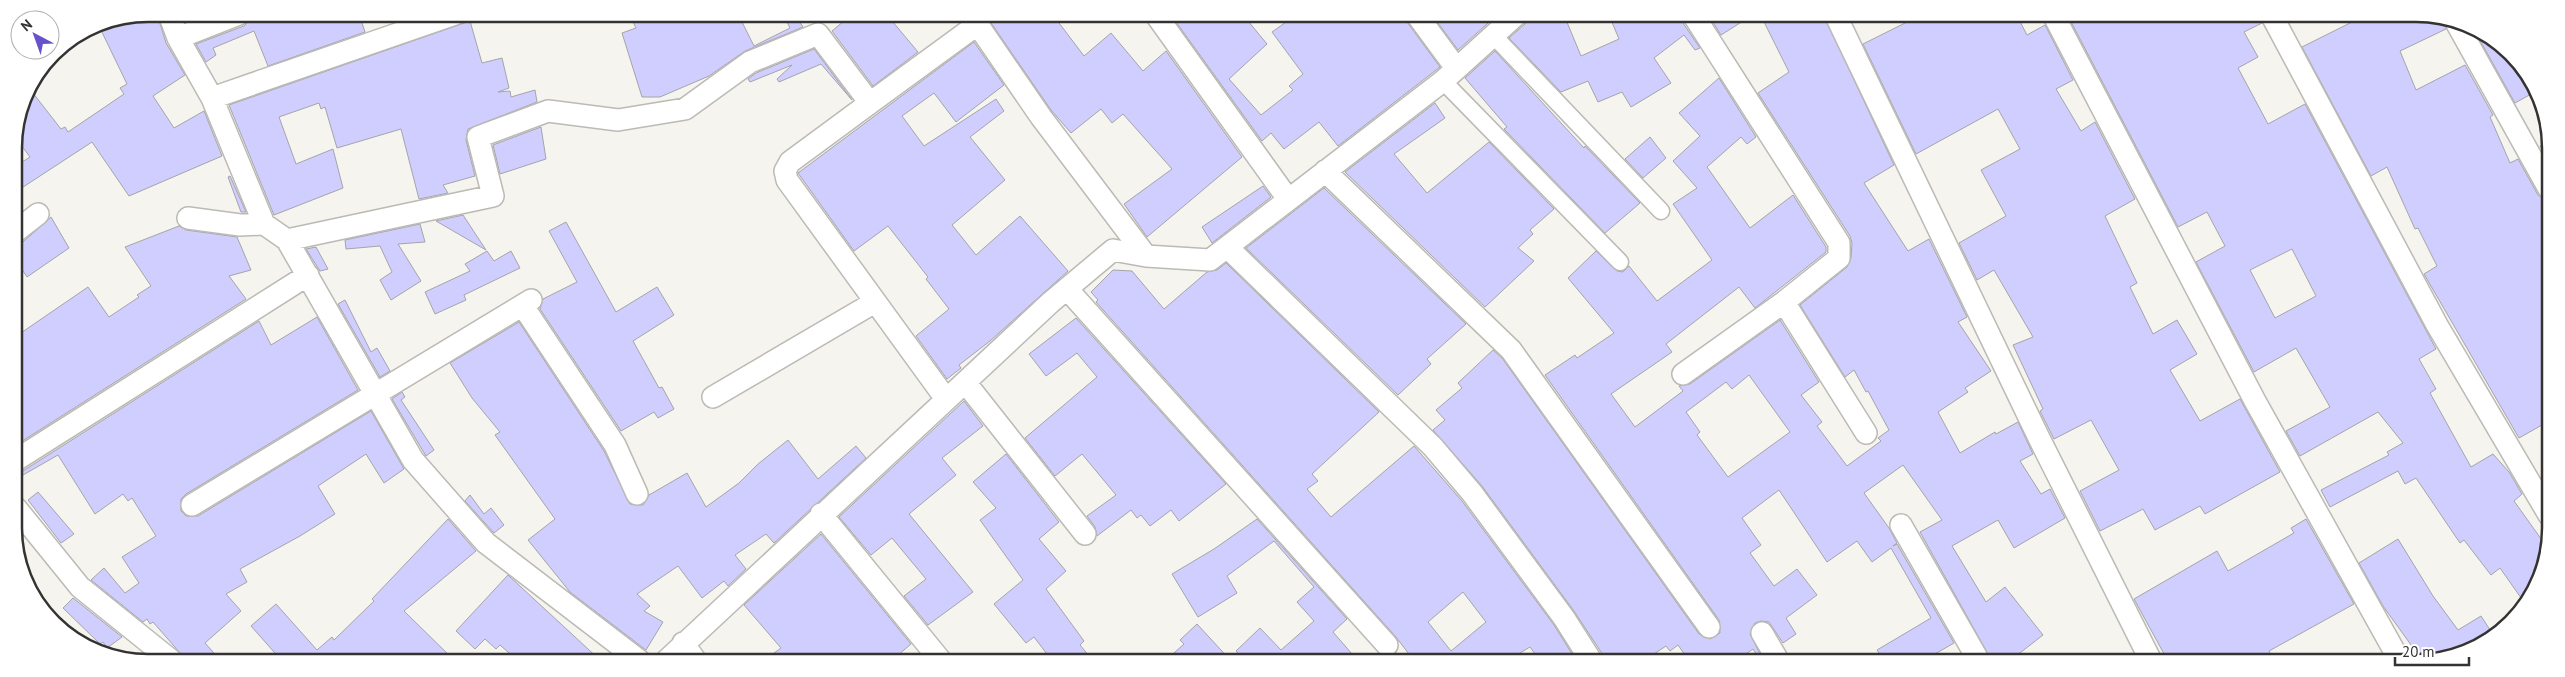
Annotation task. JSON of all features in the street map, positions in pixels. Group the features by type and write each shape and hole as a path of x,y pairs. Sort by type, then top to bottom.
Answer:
{"street":[{"path":"1421,22 1449,75 1620,262"},
{"path":"673,654 946,399 1113,250 1146,256 1210,260 1449,75 1507,22"},
{"path":"1682,374 1784,302 1839,258 1839,244 1698,22"},
{"path":"1839,22 2035,429 2148,654"},
{"path":"2057,22 2256,401 2395,654"},
{"path":"2275,22 2437,325 2542,503"},
{"path":"172,23 178,38 212,98 264,224 288,240 413,460 486,543 631,654"},
{"path":"178,38 216,23"},
{"path":"212,98 429,23"},
{"path":"946,399 787,180 785,171 790,162 870,102 969,23"},
{"path":"976,23 1041,117 1146,256"},
{"path":"1161,23 1288,199"},
{"path":"2461,31 2542,176"},
{"path":"288,240 494,196 478,136 548,111 618,120 685,109 750,62 818,34 870,102"},
{"path":"1493,35 1661,211"},
{"path":"1325,171 1511,350 1709,627"},
{"path":"23,225 38,214"},
{"path":"188,218 240,225 264,224"},
{"path":"1227,247 1434,447 1472,493 1564,618 1587,654"},
{"path":"22,456 308,275"},
{"path":"1068,290 1387,645"},
{"path":"713,397 875,302"},
{"path":"1784,302 1866,433"},
{"path":"192,505 527,303 615,445 637,494"},
{"path":"965,382 1085,534"},
{"path":"821,514 935,654"},
{"path":"22,515 80,587 163,654"},
{"path":"1901,525 1975,654"},
{"path":"1762,633 1774,654"},
{"path":"683,643 691,654"}],"building":[{"path":"1285,22 1407,22 1440,67 1338,146 1319,122 1284,149 1271,133 1262,141 1176,23 1249,23 1267,44 1229,79 1261,115 1293,90 1289,86 1303,74 1272,32"},
{"path":"1439,22 1489,22 1458,50"},
{"path":"1526,22 1567,22 1581,56 1619,39 1612,22 1683,22 1700,48 1695,50 1684,35 1654,58 1671,83 1631,107 1622,92 1598,102 1588,81 1561,92 1509,38"},
{"path":"1713,22 1741,22 1721,35"},
{"path":"1764,22 1827,22 1894,165 1864,183 1908,251 1929,239 1967,317 1958,322 1991,371 1965,388 1968,392 1938,412 1960,453 1995,432 1996,434 2018,422 2033,454 2020,461 2041,494 2050,489 2065,518 2014,548 1998,520 1952,546 1986,602 2005,587 2043,635 2019,654 1988,654 1920,532 1942,520 1903,465 1864,493 1889,528 1897,543 1893,546 1897,544 1954,643 1935,654 1880,654 1877,650 1931,618 1891,548 1872,562 1857,541 1827,562 1779,490 1742,518 1761,545 1750,553 1774,586 1797,569 1817,595 1786,618 1796,634 1783,643 1769,622 1761,621 1755,623 1750,634 1760,654 1756,654 1753,649 1746,654 1684,654 1678,645 1670,651 1666,646 1654,654 1602,654 1574,611 1482,486 1433,430 1445,420 1436,410 1462,388 1458,383 1493,350 1502,358 1699,634 1710,639 1720,633 1719,620 1545,375 1575,355 1577,358 1614,333 1568,278 1596,251 1617,271 1623,272 1629,266 1657,301 1712,260 1673,204 1697,188 1673,161 1700,136 1679,113 1719,78 1756,137 1747,144 1741,137 1707,167 1750,228 1793,195 1826,247 1826,252 1755,308 1739,287 1666,344 1672,352 1611,394 1635,427 1683,391 1679,386 1690,384 1780,320 1819,382 1801,395 1822,422 1817,426 1847,466 1881,441 1878,438 1889,430 1868,391 1866,392 1854,370 1845,377 1800,305 1847,267 1851,258 1852,243 1850,236 1758,93 1789,72","holes":["1749,375 1790,432 1728,477 1697,435 1700,432 1686,412 1726,382 1732,389"]},
{"path":"1907,22 2020,22 2027,35 2045,25 2073,80 2056,89 2081,131 2095,122 2135,199 2105,216 2137,283 2130,287 2153,334 2177,320 2197,354 2170,370 2200,421 2240,399 2280,472 2205,514 2200,506 2155,530 2143,509 2100,531 2080,491 2119,470 2091,420 2054,439 2040,411 2043,409 2013,345 2033,337 1994,270 1977,280 1959,243 2006,216 1981,170 2020,149 1998,109 1916,154 1863,44"},
{"path":"2071,22 2262,22 2244,32 2258,57 2238,68 2268,124 2305,104 2436,349 2419,359 2436,389 2430,393 2471,467 2493,454 2509,472 2522,494 2514,501 2542,540 2540,553 2533,576 2521,598 2500,568 2491,575 2464,540 2460,543 2416,478 2405,484 2398,471 2330,507 2321,490 2389,455 2387,452 2403,443 2378,412 2300,456 2286,431 2330,407 2296,348 2254,372 2196,262 2225,246 2207,212 2178,227","holes":["2292,249 2316,296 2275,318 2250,270"]},
{"path":"2352,22 2416,22 2446,26 2446,29 2400,51 2416,90 2465,65 2493,115 2490,117 2510,163 2518,159 2538,195 2542,197 2542,425 2519,438 2424,274 2437,266 2418,228 2415,229 2387,167 2371,176 2302,47"},
{"path":"160,23 166,43 185,75 153,96 174,128 204,111 222,156 129,196 92,142 23,187 23,161 30,157 23,148 25,124 35,95 61,129 65,127 68,132 124,94 120,88 127,84 102,32 124,25"},
{"path":"247,23 362,23 365,32 268,66 254,31 213,48 216,55 206,62 196,44 244,26"},
{"path":"465,23 471,23 482,63 502,58 509,88 498,92 510,91 511,97 535,90 537,102 468,129 466,140 475,176 443,185 448,193 419,199 401,129 337,148 325,107 321,109 319,103 279,117 296,164 333,149 343,188 274,215 229,105"},
{"path":"633,23 742,23 754,46 790,28 787,23 800,23 803,27 745,51 709,76 660,97 642,97 622,33 636,28"},
{"path":"842,23 893,23 918,52 873,86 832,31"},
{"path":"991,23 1059,23 1084,56 1111,33 1143,71 1166,51 1242,157 1147,237 1124,204 1172,169 1123,114 1112,123 1101,109 1071,133 1051,110"},
{"path":"2480,41 2505,60 2526,86 2530,95 2515,103"},
{"path":"974,42 1004,85 956,122 934,93 902,116 924,146 996,99 1004,111 970,137 1005,180 952,225 976,255 1020,216 1068,271 990,341 959,365 961,368 947,379 916,336 949,309 926,279 928,277 888,226 854,251 798,173"},
{"path":"814,49 852,100 821,64 779,82 777,79 792,65 750,82 748,79 756,73"},
{"path":"1495,51 1584,148 1585,146 1640,203 1605,233 1504,129 1507,127 1465,78"},
{"path":"1435,103 1445,118 1394,154 1427,193 1489,142 1554,209 1530,230 1533,234 1518,248 1534,261 1485,307 1345,172"},
{"path":"541,127 546,159 500,174 493,145"},
{"path":"1650,137 1666,158 1643,178 1625,159"},
{"path":"230,176 246,212 241,212 228,177"},
{"path":"1263,186 1271,197 1212,243 1202,227"},
{"path":"1324,188 1466,324 1427,359 1431,364 1398,395 1246,248"},
{"path":"463,215 486,250 436,221"},
{"path":"51,217 69,248 27,277 23,270 23,242"},
{"path":"566,222 616,312 657,287 674,315 633,341 659,388 662,387 674,409 658,418 654,412 621,431 540,309 543,299 577,282 549,231"},
{"path":"420,224 425,242 398,244 421,281 391,300 380,280 392,272 380,246 346,249 345,240"},
{"path":"179,226 186,230 237,237 251,270 229,276 246,299 22,441 23,332 88,287 109,317 139,297 137,295 151,286 125,247"},
{"path":"316,247 328,269 320,271 306,249"},
{"path":"487,251 494,261 511,251 520,268 464,295 466,300 435,314 425,292 470,271 465,264"},
{"path":"1226,263 1379,412 1312,474 1318,481 1307,489 1331,517 1414,446 1462,501 1554,625 1572,654 1535,654 1530,647 1518,654 1409,654 1396,637 1096,302 1098,300 1091,292 1113,270 1132,271 1164,309 1207,272 1217,270","holes":["1463,592 1486,622 1451,651 1428,622"]},
{"path":"345,300 371,352 377,348 390,371 380,377 338,304"},
{"path":"317,317 358,390 186,494 181,499 181,511 186,516 198,516 371,411 404,469 384,483 366,454 318,486 335,514 300,536 240,569 247,582 226,594 241,611 205,643 215,654 181,654 153,622 150,624 147,619 143,622 91,580 104,568 125,593 139,583 122,557 156,536 132,498 128,501 123,494 95,514 58,455 22,475 22,471 259,321 271,345"},
{"path":"1076,318 1226,484 1179,521 1171,510 1150,526 1141,515 1137,518 1131,510 1097,536 1095,527 1087,516 1116,495 1082,454 1055,476 1025,438 1097,377 1077,353 1046,376 1029,354"},
{"path":"519,322 604,451 630,504 643,505 649,495 687,473 706,507 739,483 758,464 788,440 818,479 856,446 866,458 774,543 766,534 735,555 746,569 728,586 724,581 702,598 678,566 637,594 650,606 644,611 663,622 646,650 570,592 528,540 555,519 495,435 500,432 472,398 450,363"},
{"path":"402,392 405,397 401,400 434,450 426,456 392,399"},
{"path":"964,401 983,426 942,458 956,475 909,514 973,592 928,625 904,596 926,579 892,538 871,555 839,517"},
{"path":"1006,454 1059,522 1039,539 1066,571 1046,589 1084,641 1080,645 1087,654 1047,654 1034,637 1026,643 994,604 1023,580 980,520 996,508 973,482"},
{"path":"38,492 74,534 61,543 28,500"},
{"path":"470,495 484,514 491,508 504,525 494,533 465,501"},
{"path":"448,519 476,551 404,611 448,654 276,654 251,626 276,604 317,650 332,637 334,640 374,601 372,599"},
{"path":"1257,519 1347,619 1333,632 1352,654 1239,654 1236,651 1260,628 1281,650 1314,621 1297,602 1314,587 1274,541 1227,576 1237,593 1198,617 1172,574 1214,549"},
{"path":"2306,519 2354,604 2269,651 2271,654 2164,654 2134,599 2217,551 2228,571 2294,533 2291,528"},
{"path":"821,534 911,644 899,654 773,654 781,648 744,605"},
{"path":"2398,539 2433,596 2458,630 2481,616 2490,630 2464,645 2449,650 2418,654 2383,606 2359,563"},
{"path":"508,575 593,654 510,654 500,645 496,649 485,639 475,649 456,631"},
{"path":"73,598 122,637 107,647 103,642 100,644 63,608"},
{"path":"1197,624 1225,654 1173,654 1184,644 1180,640"}]}
